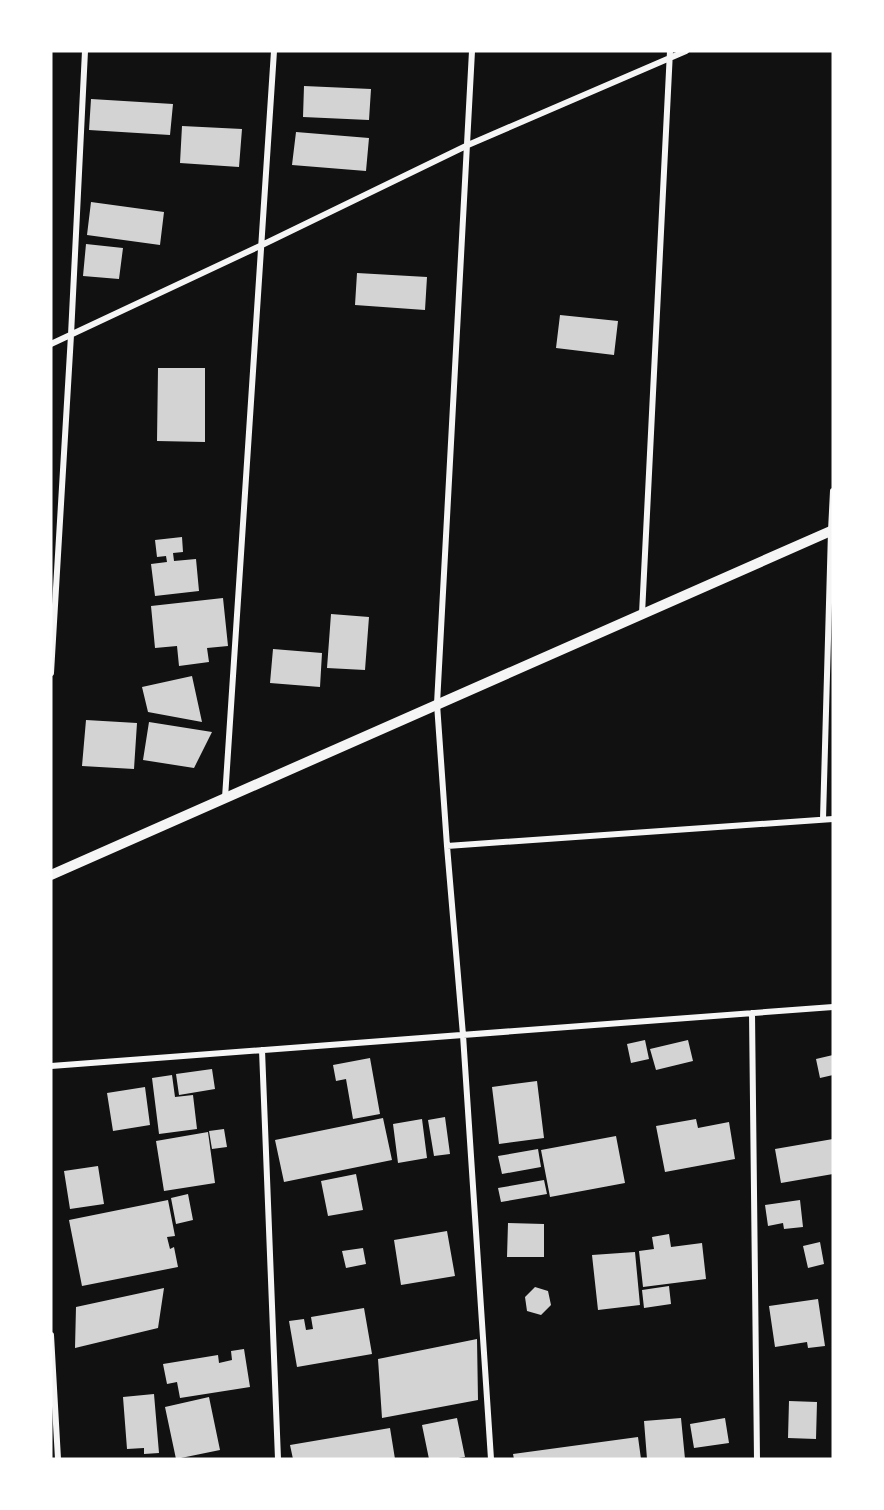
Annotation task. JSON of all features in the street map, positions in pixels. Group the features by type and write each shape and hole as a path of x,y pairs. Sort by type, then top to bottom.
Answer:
{"street":[{"path":"51,674 85,51"},
{"path":"225,798 274,51"},
{"path":"472,51 437,704 463,1035 490,1459"},
{"path":"51,344 468,145 670,55 686,51"},
{"path":"642,614 670,55"},
{"path":"823,819 833,491"},
{"path":"51,875 832,530"},
{"path":"447,846 833,819"},
{"path":"51,1066 833,1007"},
{"path":"752,1013 757,1459"},
{"path":"262,1050 278,1459"},
{"path":"51,1335 58,1459"}],"building":[{"path":"304,86 371,89 369,120 303,117"},
{"path":"91,99 173,104 170,135 89,130"},
{"path":"182,126 242,129 239,167 180,163"},
{"path":"296,132 369,138 366,171 292,165"},
{"path":"91,202 164,212 160,245 87,235"},
{"path":"86,244 123,248 119,279 83,276"},
{"path":"357,273 427,277 425,310 355,305"},
{"path":"560,315 618,321 614,355 556,348"},
{"path":"158,368 205,368 205,442 157,441"},
{"path":"182,537 183,552 173,553 174,561 196,559 199,591 155,596 151,564 167,562 166,556 157,557 155,540"},
{"path":"223,598 228,646 207,648 209,662 179,666 177,646 155,648 151,606"},
{"path":"331,614 369,617 365,670 327,668"},
{"path":"273,649 322,653 320,687 270,683"},
{"path":"192,676 202,722 148,712 142,687"},
{"path":"86,720 137,723 134,769 82,766"},
{"path":"149,722 212,732 194,768 143,760"},
{"path":"645,1040 649,1059 631,1063 627,1044"},
{"path":"688,1040 693,1061 656,1070 650,1049"},
{"path":"833,1055 833,1075 820,1078 816,1059"},
{"path":"370,1058 380,1114 353,1119 346,1079 336,1081 333,1065"},
{"path":"212,1069 215,1089 179,1095 176,1074"},
{"path":"172,1075 175,1097 193,1095 197,1129 159,1134 152,1078"},
{"path":"537,1081 544,1138 499,1144 492,1087"},
{"path":"145,1087 150,1125 113,1131 107,1093"},
{"path":"445,1117 450,1154 434,1156 428,1120"},
{"path":"383,1118 392,1160 284,1182 275,1140"},
{"path":"422,1119 427,1158 398,1163 393,1124"},
{"path":"696,1119 698,1128 729,1122 735,1159 665,1172 656,1126"},
{"path":"224,1129 227,1147 212,1149 209,1131"},
{"path":"208,1132 215,1183 164,1191 156,1141"},
{"path":"616,1136 625,1183 550,1197 541,1150"},
{"path":"833,1139 833,1174 781,1183 775,1149"},
{"path":"538,1149 541,1167 502,1174 498,1156"},
{"path":"98,1166 104,1204 70,1209 64,1171"},
{"path":"356,1174 363,1210 328,1216 321,1181"},
{"path":"544,1180 547,1194 501,1202 498,1188"},
{"path":"188,1194 193,1220 176,1224 171,1198"},
{"path":"168,1200 175,1236 167,1237 170,1249 174,1247 178,1267 82,1286 69,1220"},
{"path":"800,1200 803,1227 784,1229 783,1223 768,1226 765,1205"},
{"path":"508,1223 544,1224 544,1257 507,1257"},
{"path":"447,1231 455,1276 401,1285 394,1240"},
{"path":"669,1234 671,1247 702,1243 706,1279 643,1287 639,1251 654,1249 652,1237"},
{"path":"820,1242 824,1264 808,1268 803,1246"},
{"path":"363,1248 366,1264 346,1268 342,1251"},
{"path":"635,1252 640,1305 598,1310 592,1255"},
{"path":"669,1286 671,1304 644,1308 642,1290"},
{"path":"535,1287 548,1291 551,1305 541,1315 527,1311 525,1297"},
{"path":"164,1288 158,1328 75,1348 76,1307"},
{"path":"818,1299 825,1346 808,1348 807,1342 775,1347 769,1306"},
{"path":"364,1308 372,1354 297,1367 289,1321 304,1319 306,1330 313,1329 311,1317"},
{"path":"477,1339 478,1400 382,1418 378,1359"},
{"path":"244,1349 250,1387 180,1398 177,1382 167,1384 163,1364 218,1355 219,1363 232,1360 231,1351"},
{"path":"154,1394 159,1453 144,1454 144,1448 127,1449 123,1397"},
{"path":"209,1397 220,1450 176,1459 165,1407"},
{"path":"789,1401 817,1402 816,1439 788,1438"},
{"path":"457,1418 465,1457 429,1459 422,1425"},
{"path":"681,1418 685,1459 647,1459 644,1421"},
{"path":"725,1418 729,1443 694,1448 690,1424"},
{"path":"390,1428 395,1459 293,1459 290,1445"},
{"path":"638,1437 641,1459 514,1459 513,1454"}]}
